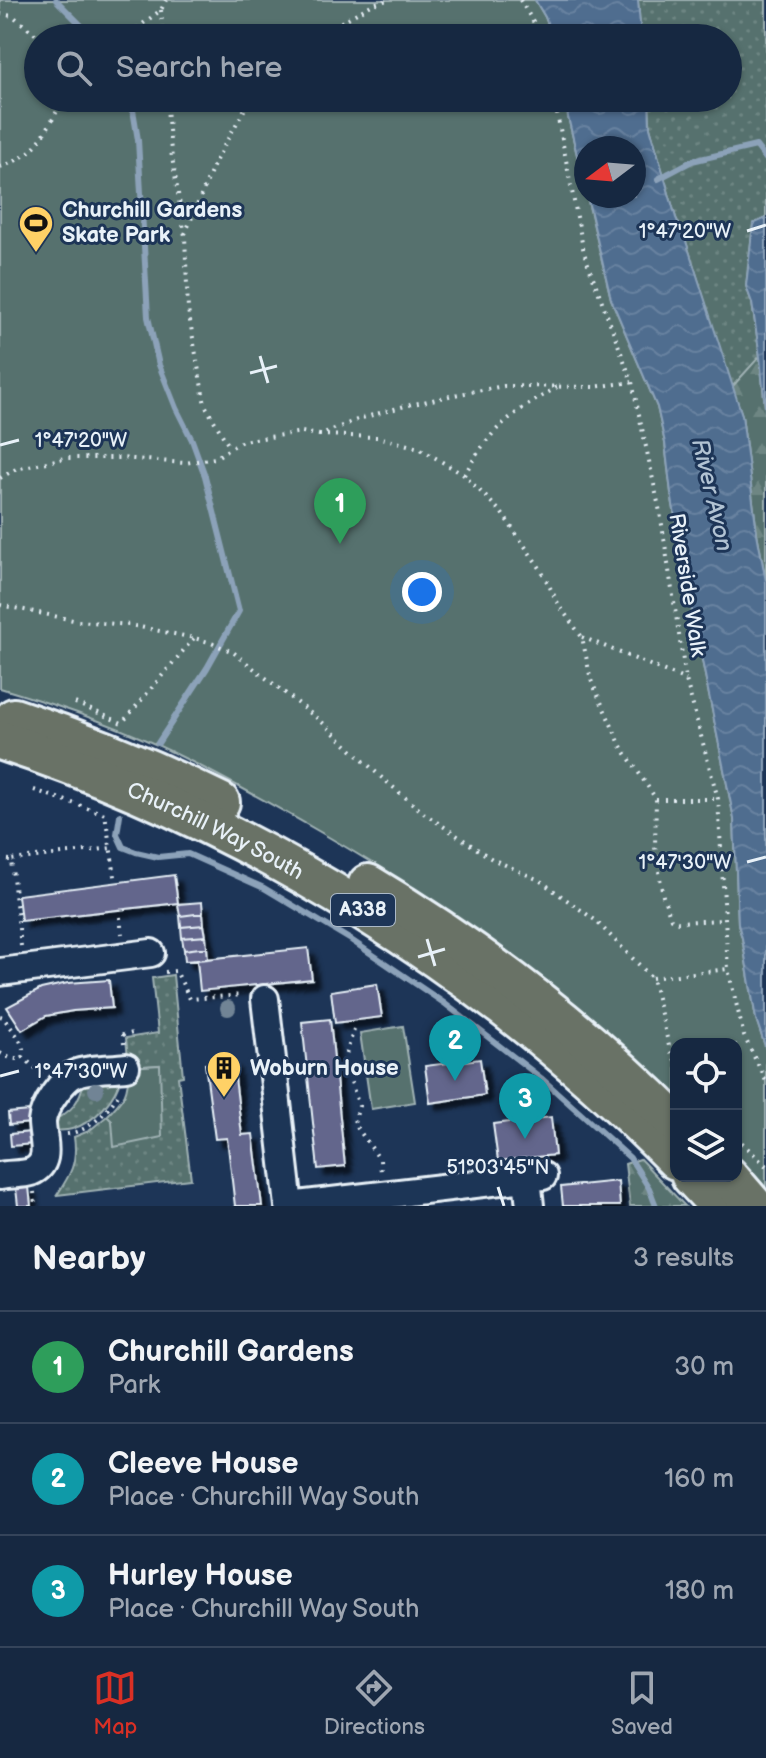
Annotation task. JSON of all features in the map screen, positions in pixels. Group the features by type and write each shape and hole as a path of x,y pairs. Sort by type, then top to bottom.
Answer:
{"highway":[{"name":"Churchill Way South","path":"0,714 65,735 161,774 315,852 486,961 613,1064 670,1117"},
{"name":"Churchill Way South","path":"0,740 180,812 251,846 367,913 477,988 538,1035 618,1104 670,1154"},
{"path":"697,1182 719,1206"},
{"path":"733,1182 754,1206"}],"street":[{"path":"12,971 151,953"},
{"path":"265,999 289,1206 535,1177 530,1206"},
{"path":"0,1176 31,1172 41,1164 46,1152 42,1119 64,1081 78,1072 126,1067"}],"path":[{"path":"142,24 161,10 166,0"},
{"path":"338,24 373,4 388,0"},
{"path":"520,0 535,24"},
{"path":"161,10 162,24"},
{"path":"0,14 13,16 24,25"},
{"path":"0,167 16,161 37,146 57,112"},
{"path":"167,112 185,236 188,310 205,405 230,448"},
{"path":"185,236 216,160 243,112"},
{"name":"Riverside Walk","path":"557,112 584,253 632,382 660,512 686,680 718,799 728,969 744,1036 766,1081"},
{"path":"319,435 362,418 504,386 594,387 632,382"},
{"path":"464,475 500,426 558,385"},
{"path":"0,478 16,469 65,458 185,463 215,458 242,441 302,432 378,437 406,444 419,448 464,475 501,512 582,637 591,680 621,746 656,799 655,847 663,896 671,919 678,922 724,920"},
{"path":"0,605 78,621 130,625 194,638 233,652 323,723 425,814 492,859 539,880 595,920 652,978 670,1050"},
{"path":"582,637 686,680"},
{"path":"75,703 122,723 194,638"},
{"path":"34,790 105,814 116,883"},
{"path":"656,799 718,799"},
{"path":"0,859 112,848"},
{"path":"11,860 12,971"},
{"path":"151,953 153,973 176,971 190,999 244,995 265,999"},
{"path":"652,978 728,969"},
{"path":"0,1016 25,1051 23,1057 12,1060 0,1053"},
{"path":"354,1029 344,1061 359,1106 354,1123 380,1160 383,1195"},
{"path":"44,1135 75,1133 89,1126 109,1108 124,1084 123,1035 133,1033"},
{"path":"23,1057 58,1089"},
{"path":"742,1143 766,1166"}],"green space":[{"path":"0,0 535,0 548,24 24,24 24,112 567,112 574,142 574,208 590,208 611,299 657,407 665,443 689,596 734,819 738,924 756,1019 766,1049 766,1188 742,1162 742,1038 670,1038 670,1089 594,1020 551,986 461,920 368,860 194,763 133,734 0,688"},
{"path":"638,0 766,0 766,218 753,224 746,286 752,303 760,357 732,387 676,218 650,127 649,112 742,112 742,24 640,24"},
{"path":"760,356 766,418 766,581 742,415 732,387"},
{"path":"173,975 183,1076 178,1077 191,1179 57,1195 72,1168 74,1137 89,1131 107,1116 112,1121 159,1065 129,1067 126,1038 158,1033 152,978"},
{"path":"403,1026 415,1102 371,1109 360,1033"},
{"path":"160,1065 162,1137 114,1147 112,1121 107,1116 125,1094 129,1067"},
{"path":"121,1076 109,1101 89,1121 72,1129 51,1131 51,1121 74,1105 85,1079"},
{"path":"640,1159 685,1206 630,1206 625,1164"}],"water":[{"path":"535,0 638,0 640,24 548,24"},
{"name":"River Avon","path":"567,112 649,112 650,127 676,218 742,415 766,582 766,1049 756,1019 738,924 734,819 689,596 665,443 657,407 611,299 590,208 646,208 646,136 574,136 574,142"},
{"path":"766,218 766,418 752,303 746,286 753,224"}],"building":[{"path":"174,875 178,903 21,921 18,895"},
{"path":"202,902 203,913 180,916 178,904"},
{"path":"203,913 204,925 181,927 180,916"},
{"path":"204,925 206,936 182,938 181,927"},
{"path":"206,936 207,947 184,950 182,938"},
{"path":"207,947 208,959 185,961 184,950"},
{"path":"308,948 312,979 200,991 197,960"},
{"path":"109,980 112,1008 46,1016 22,1030 7,1007 41,989 68,983"},
{"path":"377,984 382,1017 335,1023 331,991"},
{"path":"330,1019 345,1166 318,1169 302,1022"},
{"path":"480,1059 485,1095 430,1103 425,1066"},
{"name":"Woburn House","path":"233,1061 242,1135 253,1134 262,1206 235,1206 227,1138 215,1139 205,1064"},
{"path":"29,1111 31,1123 9,1125 8,1113"},
{"path":"551,1117 555,1155 498,1161 493,1124"},
{"path":"31,1132 33,1144 11,1146 10,1134"},
{"path":"618,1181 620,1206 563,1206 561,1187"},
{"path":"29,1187 31,1206 18,1206 16,1188"}],"waterway":[{"path":"56,0 80,24"},
{"path":"133,112 138,140 148,317 159,365 205,476 239,611 207,668 158,743"},
{"path":"658,179 692,161 756,146 766,159"},
{"path":"120,815 117,834 123,847 158,857 188,854 264,888 351,940 444,1003 541,1078 630,1158 649,1188 656,1206"}],"place":[{"name":"Churchill Gardens Skate Park","path":"36,254"},
{"name":"Churchill Gardens","path":"340,544"},
{"name":"Cleeve House","path":"455,1081"},
{"name":"Woburn House","path":"224,1099"},
{"name":"Hurley House","path":"525,1139"}]}
